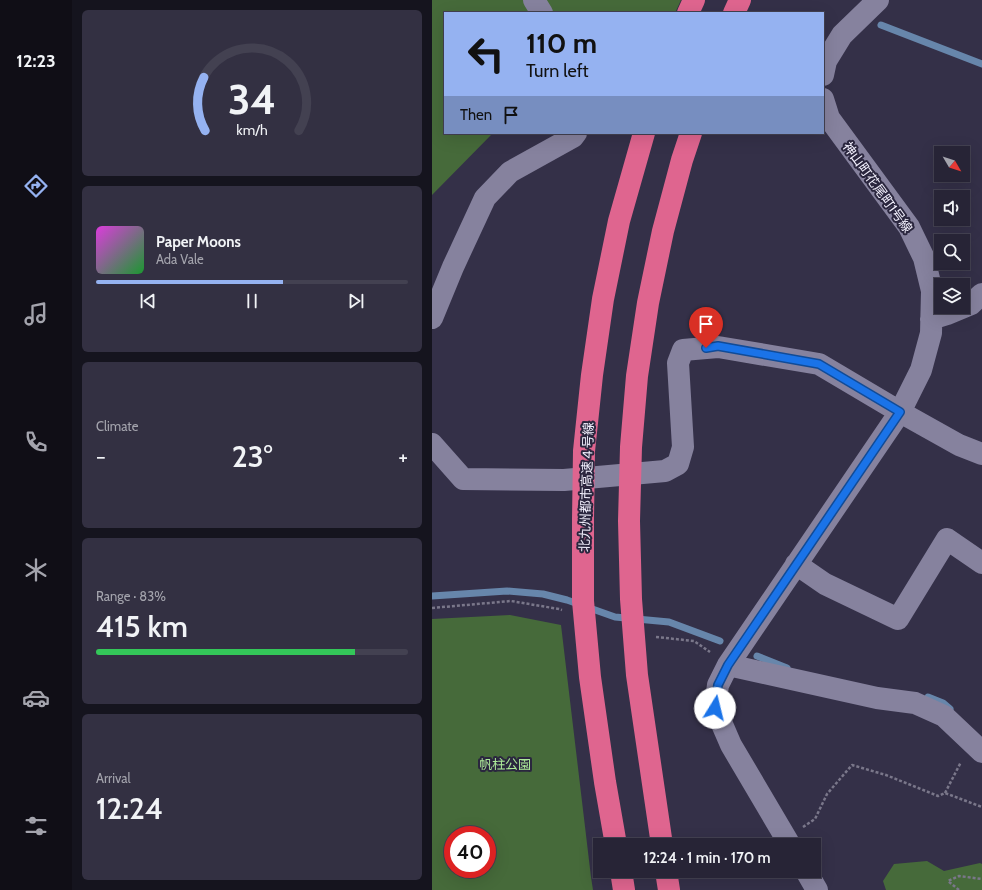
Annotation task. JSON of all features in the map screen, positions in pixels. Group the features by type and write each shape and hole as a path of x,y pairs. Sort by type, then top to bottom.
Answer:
{"highway":[{"path":"688,12 694,0"},
{"path":"734,12 740,0"},
{"name":"北九州都市高速４号線","path":"615,838 590,677 584,601 584,451 592,376 603,299 619,221 644,134"},
{"path":"661,838 637,675 631,598 629,521 631,447 638,376 648,303 663,231 682,160 691,134"},
{"path":"621,878 624,890"},
{"path":"667,878 669,890"}],"street":[{"path":"534,0 541,12"},
{"path":"824,70 826,61 842,35 878,0"},
{"name":"神山町花尾町1号線","path":"786,838 731,745 715,708 718,685 728,665 900,412 921,370 931,333 932,291 924,258 909,227 828,118 824,102"},
{"path":"432,318 453,267 485,198 510,172 573,137 575,134"},
{"path":"931,319 971,304 982,294"},
{"path":"432,444 464,479 564,480 665,471 678,464 683,447 678,363 683,350 718,346 819,364 959,445 982,454"},
{"path":"796,564 825,584 898,619 947,539 982,564"},
{"path":"728,665 877,698 915,703 944,716 976,747"},
{"path":"810,878 817,890"}],"path":[{"path":"945,794 976,747"},
{"path":"793,838 815,819 827,794 852,764 886,774 938,796 945,794 982,807"},
{"path":"959,890 948,880 958,876 982,879"}],"green space":[{"path":"432,0 681,0 675,12 444,12 444,134 492,134 432,195"},
{"name":"帆柱公園","path":"510,615 561,625 593,890 432,890 432,619"},
{"path":"927,861 944,871 980,863 982,864 982,890 886,890 883,881 894,864"}],"waterway":[{"path":"881,25 982,64"},
{"path":"432,596 507,591 543,594 567,600 615,617 669,622 720,641"},
{"path":"757,656 787,668"},
{"path":"928,697 943,703 950,709"}],"route":[{"path":"706,348 718,346 819,364 900,412 728,665 718,685 715,708"}]}
